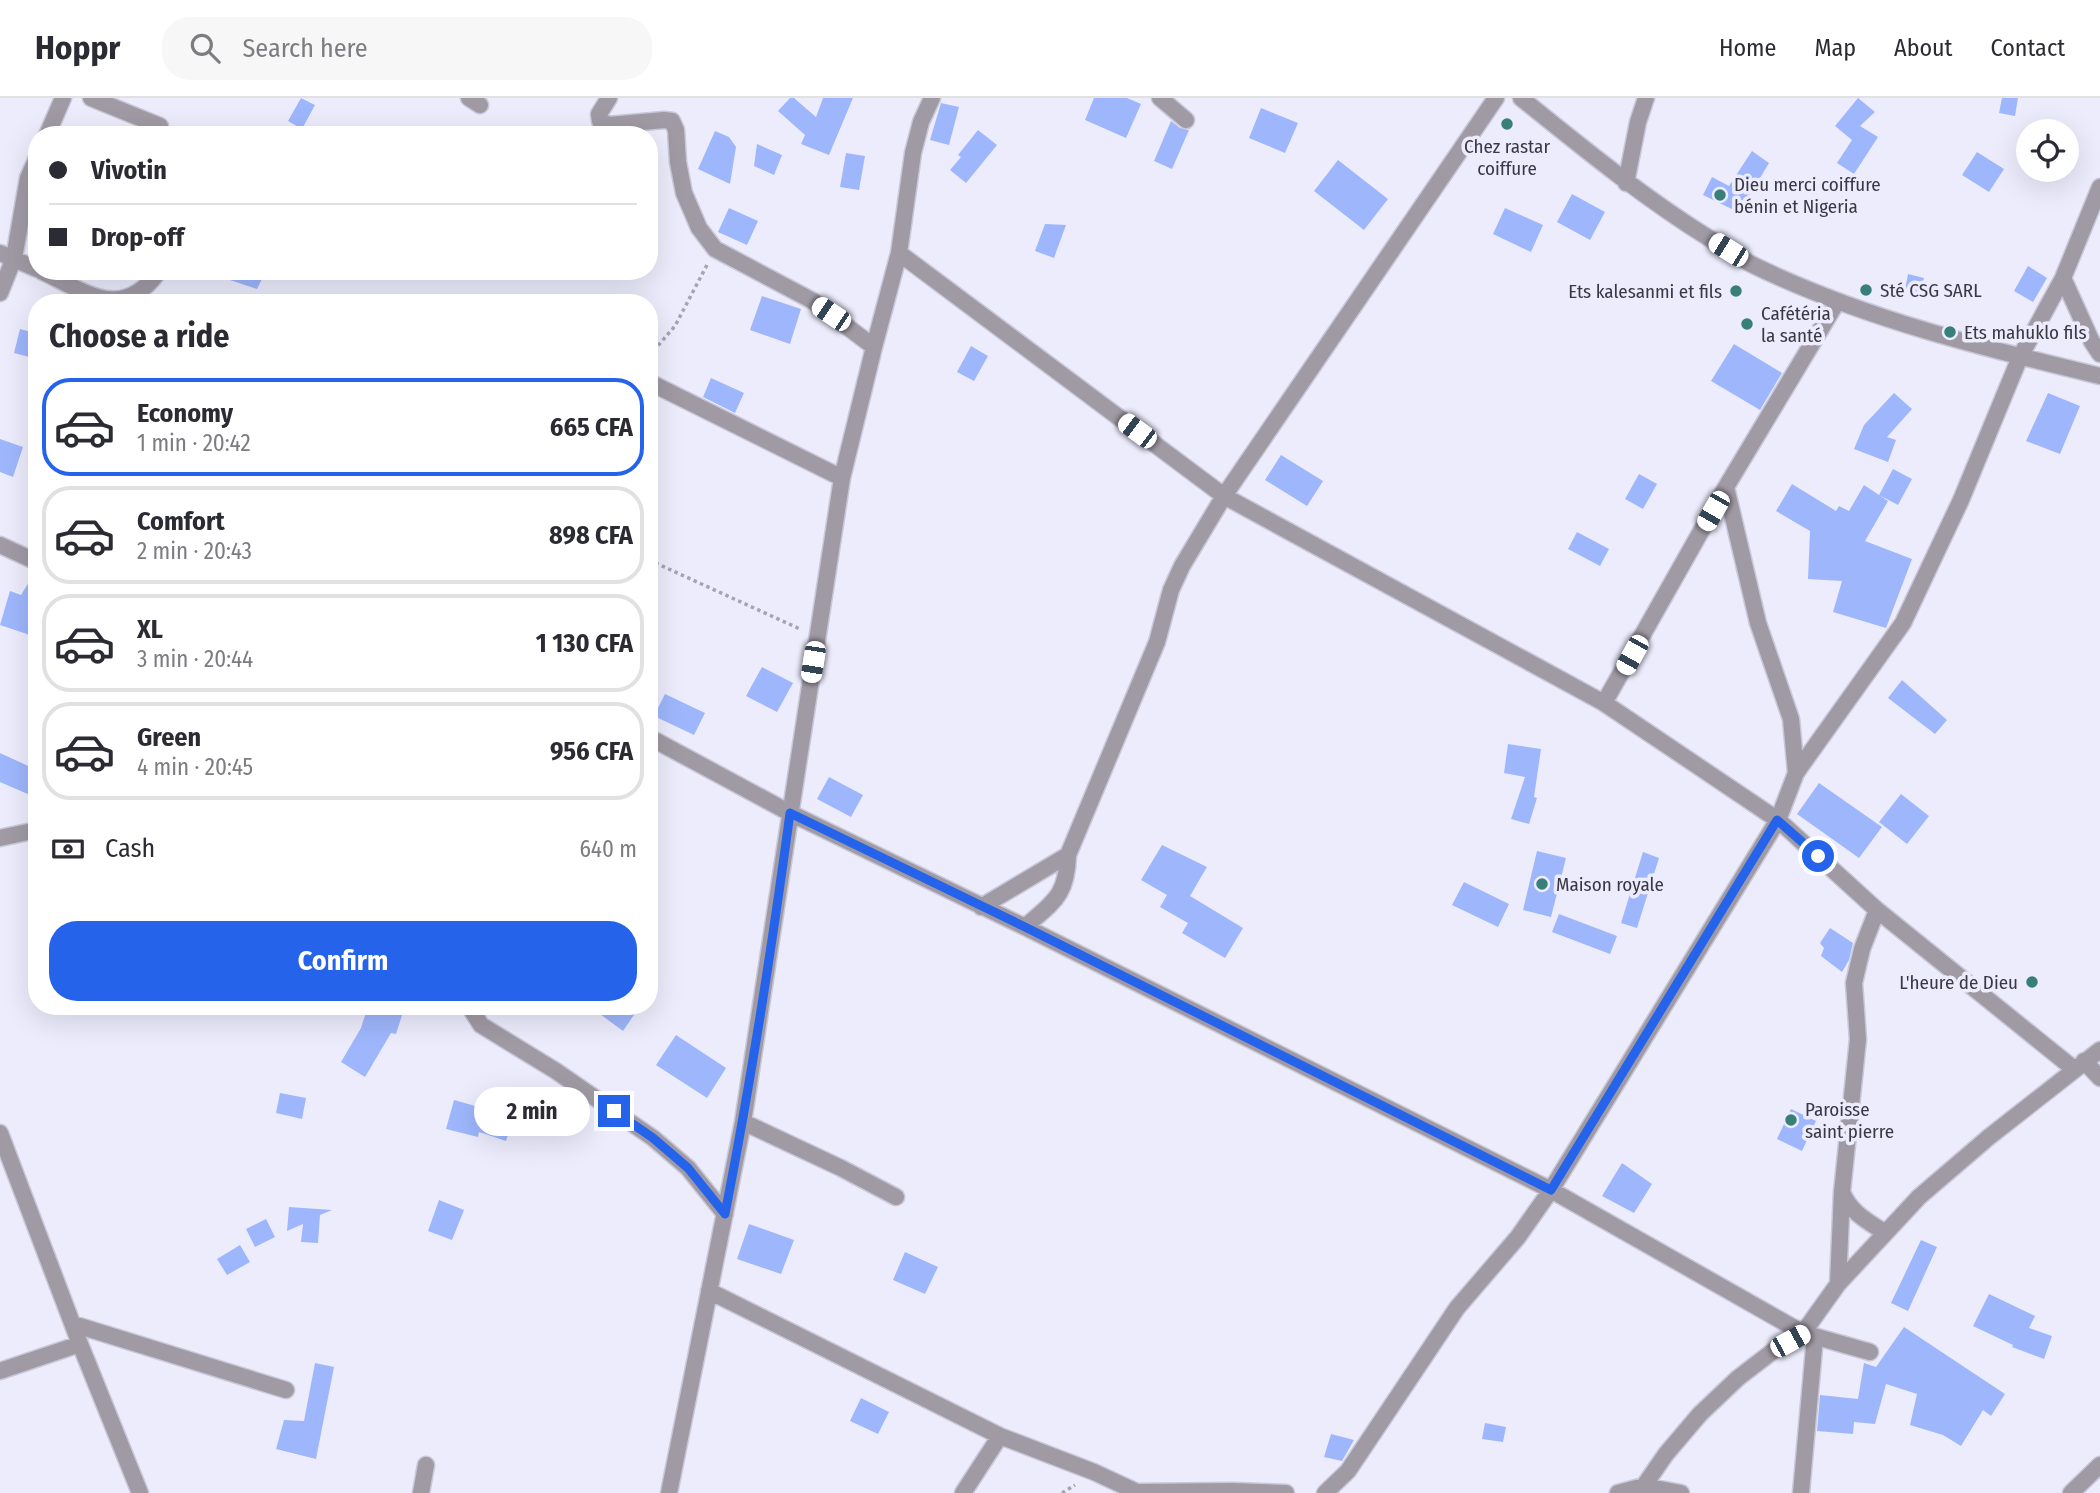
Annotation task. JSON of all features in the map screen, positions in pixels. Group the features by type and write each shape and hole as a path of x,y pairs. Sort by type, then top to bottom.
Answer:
{"street":[{"path":"51,126 63,98"},
{"path":"91,98 160,126"},
{"path":"609,98 599,114 600,121 609,125 672,121 676,130 684,193 699,228 715,249 813,301 874,347"},
{"path":"669,1493 743,1122 842,478 900,253 913,153 920,122 932,98"},
{"path":"1160,98 1186,120"},
{"path":"1025,927 1057,898 1063,888 1067,877 1068,855 1157,642 1171,590 1224,496 1496,98"},
{"path":"1521,98 1626,183 1751,264 1837,302 2020,357 2100,376"},
{"path":"1626,183 1638,122 1646,98"},
{"path":"0,293 28,178"},
{"path":"1325,1493 1348,1471 1457,1308 1518,1237 1551,1190 1777,820 1796,773 1903,623 1961,500 2020,357 2063,278 2100,187"},
{"path":"900,253 1224,496 1604,703 1777,820 1877,910 2079,1065 2100,1078"},
{"path":"7,256 28,265"},
{"path":"2063,278 2100,354"},
{"path":"61,280 91,294"},
{"path":"135,294 153,280"},
{"path":"1604,703 1726,487 1837,302"},
{"path":"658,386 842,478"},
{"path":"1726,487 1758,623 1791,719 1796,773"},
{"path":"0,545 28,558"},
{"path":"658,742 790,813 1025,927 1551,1190 1809,1335 1871,1352"},
{"path":"0,838 28,832"},
{"path":"981,906 1068,855"},
{"path":"1838,1284 1842,1192 1858,1039 1854,983 1859,957 1877,910"},
{"path":"475,1015 481,1025 556,1071 653,1138 688,1168 725,1214"},
{"path":"1801,1493 1809,1335 1838,1284 1919,1197 1989,1137 2100,1050"},
{"path":"743,1122 896,1197"},
{"path":"0,1133 140,1493"},
{"path":"1842,1192 1857,1214 1884,1232"},
{"path":"709,1291 1000,1436 1138,1492 1286,1493"},
{"path":"73,1324 286,1391"},
{"path":"1642,1489 1666,1454 1700,1414 1738,1378 1777,1348 1809,1335"},
{"path":"0,1371 80,1344"},
{"path":"963,1493 1000,1436"},
{"path":"421,1493 426,1465"},
{"path":"2071,1493 2100,1465"},
{"path":"1618,1493 1642,1489 1681,1493"}],"path":[{"path":"658,346 675,326 715,249"},
{"path":"658,564 817,636"}],"building":[{"path":"301,98 315,105 304,126 288,121"},
{"path":"790,98 794,98 816,117 823,98 853,98 829,155 801,144 805,135 778,111"},
{"path":"1094,98 1127,98 1141,104 1126,138 1085,120"},
{"path":"1858,98 1875,112 1860,126 1878,137 1854,174 1837,163 1852,140 1835,126"},
{"path":"2002,98 2018,98 2015,116 1999,113"},
{"path":"941,103 959,107 949,145 930,140"},
{"path":"1261,108 1298,123 1285,153 1249,138"},
{"path":"1171,121 1180,128 1189,130 1172,169 1154,161"},
{"path":"978,130 997,145 966,183 950,170"},
{"path":"715,131 729,137 736,147 730,184 698,169"},
{"path":"757,144 782,155 774,175 754,166"},
{"path":"1752,151 1769,163 1750,195 1753,197 1744,215 1703,195 1712,177 1729,186"},
{"path":"1977,152 2004,169 1989,192 1962,175"},
{"path":"846,153 865,156 859,190 840,187"},
{"path":"1338,160 1388,199 1364,230 1314,191"},
{"path":"1572,194 1605,212 1590,240 1557,222"},
{"path":"729,208 758,221 747,245 718,232"},
{"path":"1505,208 1543,225 1531,252 1493,234"},
{"path":"1045,224 1066,225 1054,258 1035,251"},
{"path":"2028,266 2047,278 2033,302 2014,291"},
{"path":"1908,274 1924,278 1920,294 1905,290"},
{"path":"230,280 262,280 257,289"},
{"path":"762,296 801,309 790,344 750,330"},
{"path":"20,329 28,331 28,357 14,353"},
{"path":"1734,344 1782,373 1760,410 1711,381"},
{"path":"971,346 988,356 974,381 957,372"},
{"path":"711,378 744,393 735,413 703,397"},
{"path":"1894,393 1912,409 1887,437 1896,440 1888,462 1854,449 1864,425"},
{"path":"2048,393 2080,406 2060,454 2026,441"},
{"path":"0,439 23,447 13,477 0,472"},
{"path":"1281,455 1323,481 1307,506 1265,480"},
{"path":"1893,469 1912,479 1898,505 1879,495"},
{"path":"1639,474 1657,484 1643,509 1625,499"},
{"path":"1792,484 1836,511 1839,506 1849,511 1864,485 1888,501 1865,541 1912,559 1886,628 1833,612 1842,581 1808,579 1810,531 1776,511"},
{"path":"1577,532 1609,549 1600,566 1568,549"},
{"path":"28,584 28,634 0,625 10,591 21,595"},
{"path":"762,667 793,683 777,712 746,696"},
{"path":"1902,680 1947,720 1935,734 1888,698"},
{"path":"665,694 705,713 694,735 658,718 658,708"},
{"path":"1508,744 1541,749 1534,797 1537,798 1529,824 1511,819 1525,777 1504,773"},
{"path":"0,753 28,766 28,794 0,782"},
{"path":"829,777 863,795 851,817 817,799"},
{"path":"1819,783 1882,827 1859,858 1797,814"},
{"path":"1901,794 1929,816 1907,844 1879,822"},
{"path":"1162,845 1207,867 1190,896 1243,928 1225,958 1182,933 1188,923 1160,907 1167,895 1141,880"},
{"path":"1537,851 1566,858 1551,917 1523,910"},
{"path":"1643,852 1659,858 1637,928 1621,923"},
{"path":"1464,882 1509,904 1498,927 1452,905"},
{"path":"1559,914 1617,936 1610,954 1552,932"},
{"path":"1830,928 1853,943 1849,960 1842,972 1821,956 1824,948 1820,943"},
{"path":"365,1015 402,1015 396,1034 391,1033 365,1077 341,1062 361,1028"},
{"path":"601,1015 634,1015 623,1031"},
{"path":"676,1035 726,1068 707,1098 656,1065"},
{"path":"280,1093 306,1098 302,1119 276,1113"},
{"path":"454,1100 513,1120 506,1141 479,1132 478,1137 446,1129"},
{"path":"1791,1109 1816,1121 1802,1151 1777,1139"},
{"path":"1622,1163 1652,1184 1634,1213 1602,1196"},
{"path":"439,1200 464,1210 452,1240 428,1231"},
{"path":"289,1207 332,1210 320,1215 318,1243 301,1242 303,1224 287,1231"},
{"path":"266,1219 275,1237 255,1247 246,1229"},
{"path":"749,1224 794,1240 781,1274 737,1259"},
{"path":"1921,1240 1937,1247 1908,1311 1891,1303"},
{"path":"240,1245 250,1262 227,1275 217,1259"},
{"path":"905,1252 938,1267 925,1294 893,1280"},
{"path":"1989,1294 2035,1316 2029,1328 2052,1336 2044,1359 2012,1347 2013,1345 1973,1326"},
{"path":"1904,1327 2005,1394 1991,1416 1983,1410 1961,1446 1943,1435 1910,1425 1917,1394 1886,1384 1875,1424 1854,1422 1853,1434 1817,1431 1820,1395 1858,1399 1864,1363 1876,1367"},
{"path":"315,1363 334,1367 316,1459 276,1449 284,1420 304,1421"},
{"path":"861,1398 889,1412 878,1434 850,1421"},
{"path":"1485,1423 1506,1427 1503,1442 1482,1439"},
{"path":"1331,1434 1354,1440 1342,1461 1324,1457"}],"place":[{"name":"Chez rastar coiffure","path":"1507,124"},
{"name":"Dieu merci coiffure bénin et Nigeria","path":"1720,195"},
{"name":"Sté CSG SARL","path":"1866,290"},
{"name":"Ets kalesanmi et fils","path":"1736,291"},
{"name":"Cafétéria la santé","path":"1747,324"},
{"name":"Ets mahuklo fils","path":"1950,332"},
{"name":"Maison royale","path":"1542,884"},
{"name":"L'heure de Dieu","path":"2032,982"},
{"name":"Paroisse saint pierre","path":"1791,1120"}],"route":[{"path":"614,1111 653,1138 688,1168 725,1214 772,944 790,813 1025,927 1551,1190 1777,820 1818,856"}]}
